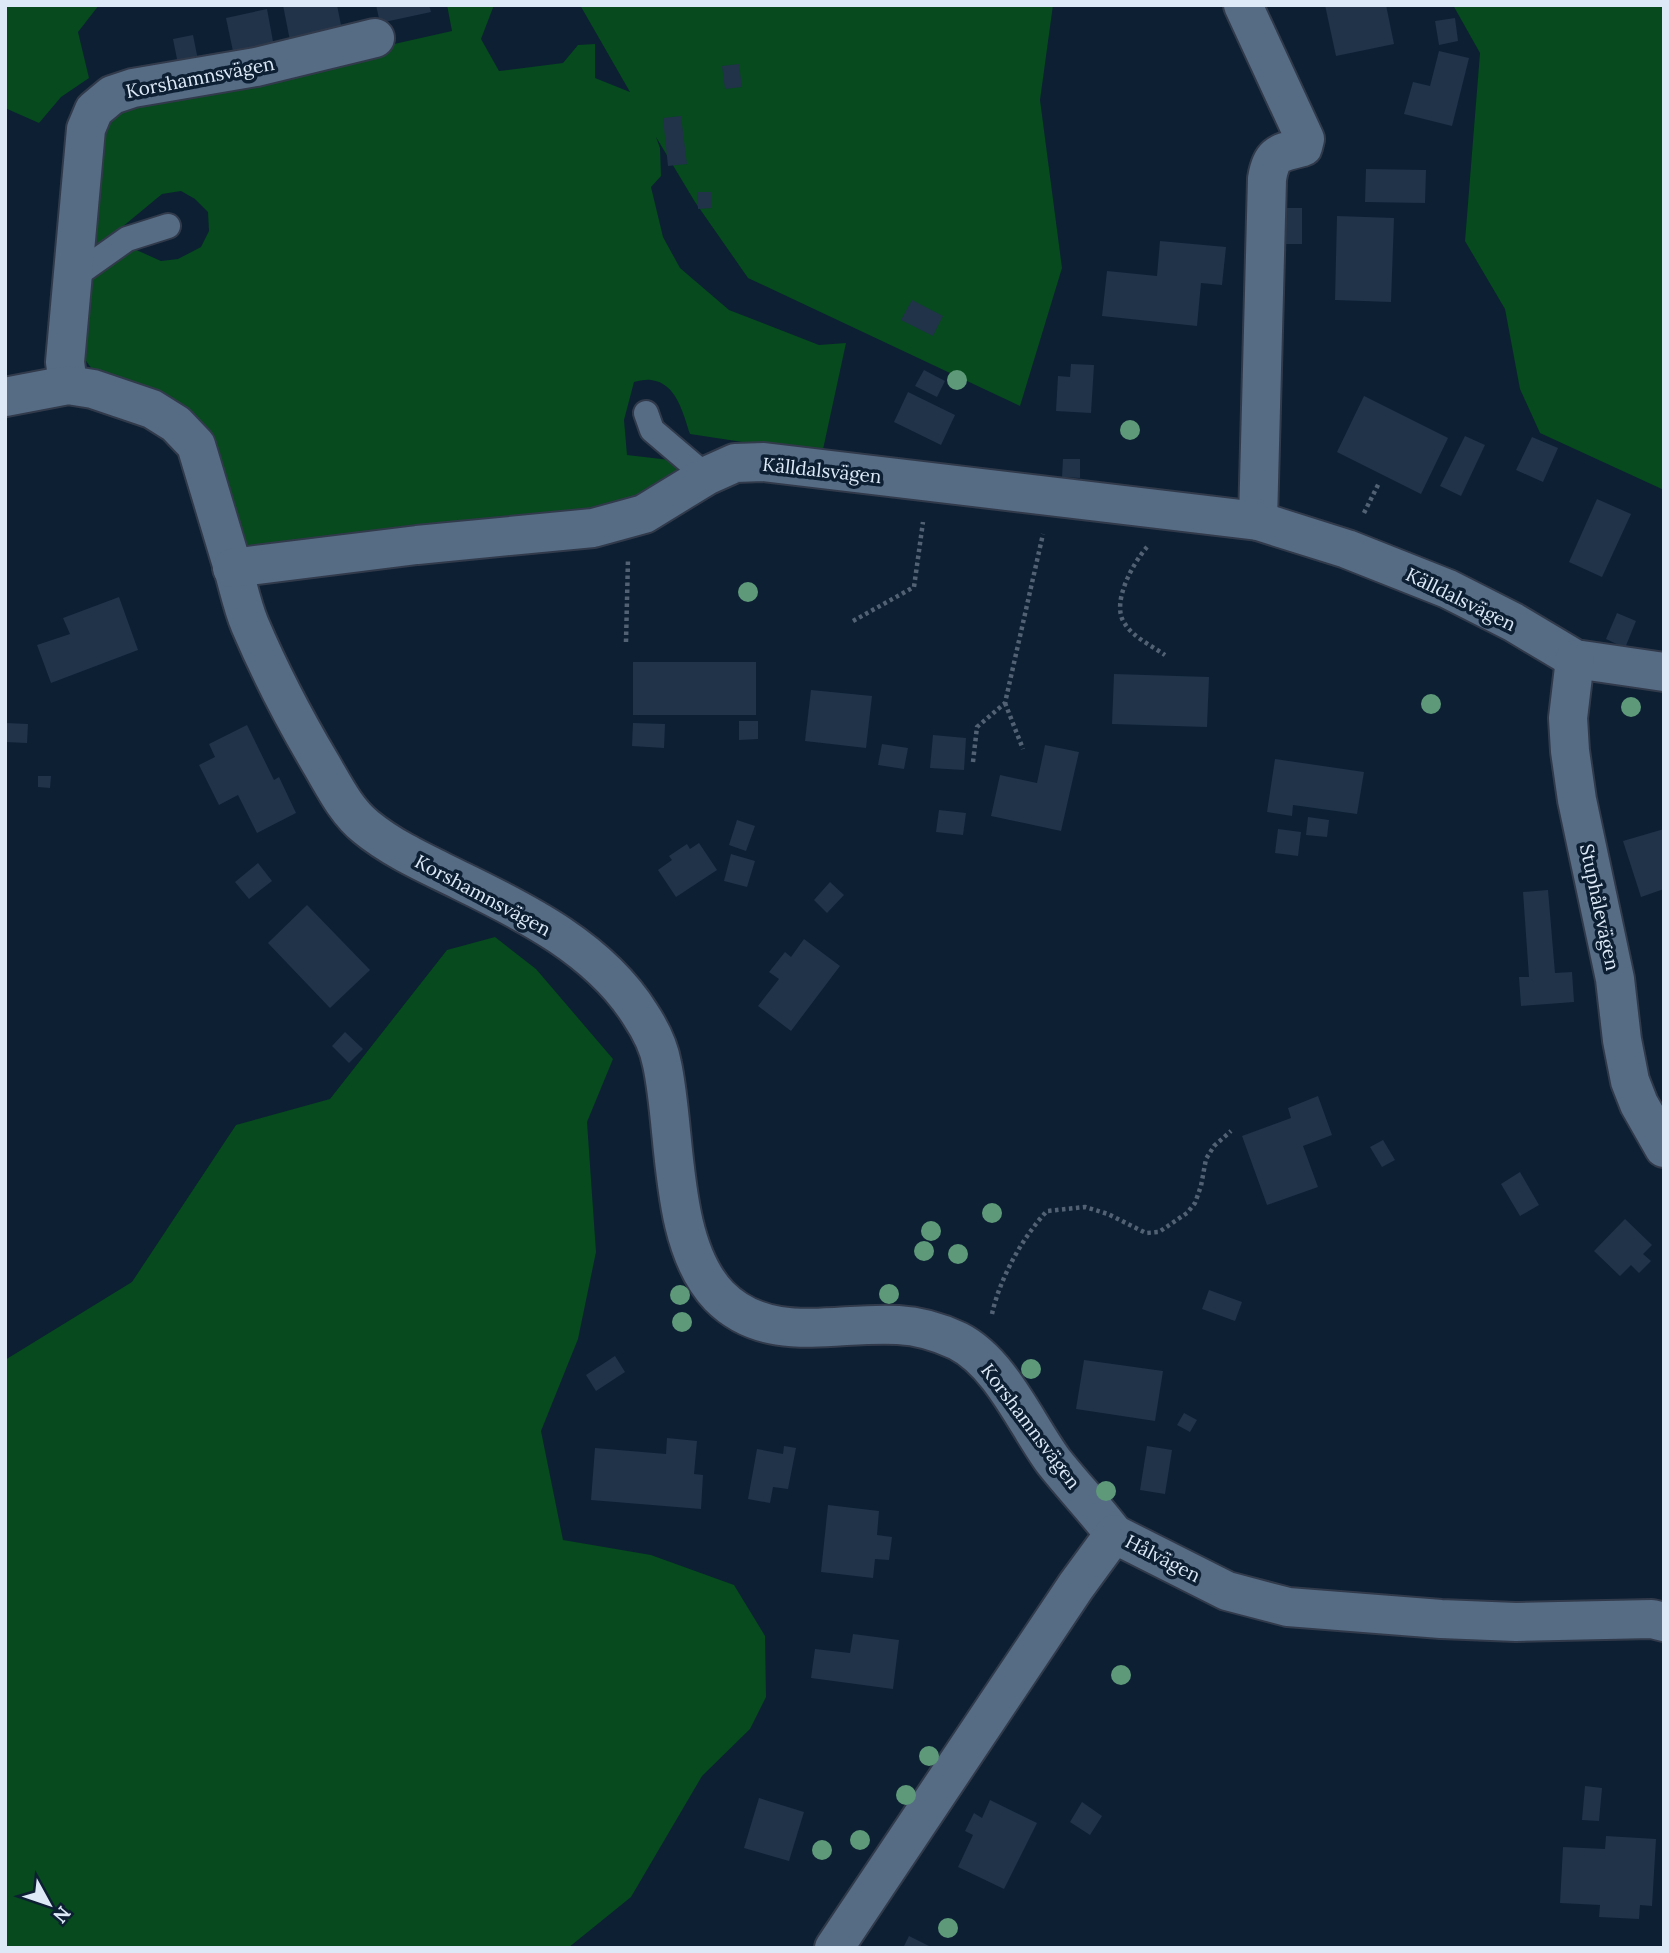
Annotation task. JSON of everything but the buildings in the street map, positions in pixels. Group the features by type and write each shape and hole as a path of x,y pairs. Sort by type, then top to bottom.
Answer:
{"street":[{"path":"1243,5 1305,139 1303,147 1278,154 1270,163 1267,179 1258,521"},
{"name":"Korshamnsvägen","path":"68,385 65,362 86,129 94,110 112,95 133,88 256,67 375,37"},
{"name":"Korshamnsvägen","path":"5,397 68,385 93,389 152,409 176,424 196,445 249,622 305,737 350,812 366,827 408,855 497,898 550,928 594,961 640,1013 662,1063 685,1227 704,1276 719,1296 740,1313 770,1325 803,1329 898,1325 932,1331 961,1342 985,1362 1054,1461 1114,1534"},
{"name":"Källdalsvägen","path":"232,568 417,545 593,528 644,514 706,476 735,464 764,462 1258,521 1347,549 1448,589 1513,622 1575,659 1664,672"},
{"name":"Stuphålevägen","path":"1575,659 1568,718 1577,800 1615,979 1630,1082 1664,1148"},
{"name":"Hålvägen","path":"834,1948 1076,1586 1114,1534 1227,1591 1288,1607 1516,1622 1652,1619 1664,1622"}],"lane":[{"path":"72,278 127,239 168,226"},
{"path":"646,413 652,430 706,476"}],"path":[{"path":"853,621 914,587 929,481"},
{"path":"1023,749 1005,704 1051,495"},
{"path":"1165,654 1126,627 1122,620 1122,597 1136,560 1145,548 1186,511"},
{"path":"623,521 628,547 626,642"},
{"path":"973,762 977,727 1005,704"},
{"path":"985,1362 984,1348 1003,1281 1024,1242 1047,1211 1085,1207 1108,1214 1146,1233 1159,1232 1187,1213 1195,1203 1206,1158 1214,1146 1231,1131"}],"green space":[{"path":"5,5 99,5 78,32 89,78 61,97 39,123 5,108"},
{"path":"447,5 494,5 481,39 499,71 563,63 578,45 595,44 595,78 630,92 580,5 1053,5 1040,100 1062,268 1020,406 748,278 695,202 656,137 660,148 661,176 651,187 663,237 680,268 729,310 819,345 846,343 822,454 690,434 673,393 660,382 642,380 634,382 624,420 627,455 670,460 688,469 619,513 248,551 221,489 101,381 86,361 79,325 82,282 132,248 161,261 178,259 201,247 209,231 208,212 195,199 181,191 162,194 86,257 102,128 123,105 452,31"},
{"path":"1453,5 1664,5 1664,490 1540,433 1520,389 1505,309 1465,241 1480,53"},
{"path":"495,937 536,969 613,1059 587,1122 596,1252 578,1339 541,1431 563,1540 651,1555 734,1585 765,1636 766,1697 750,1729 702,1776 631,1897 568,1948 5,1948 5,1360 132,1282 236,1125 330,1099 447,950"}]}
